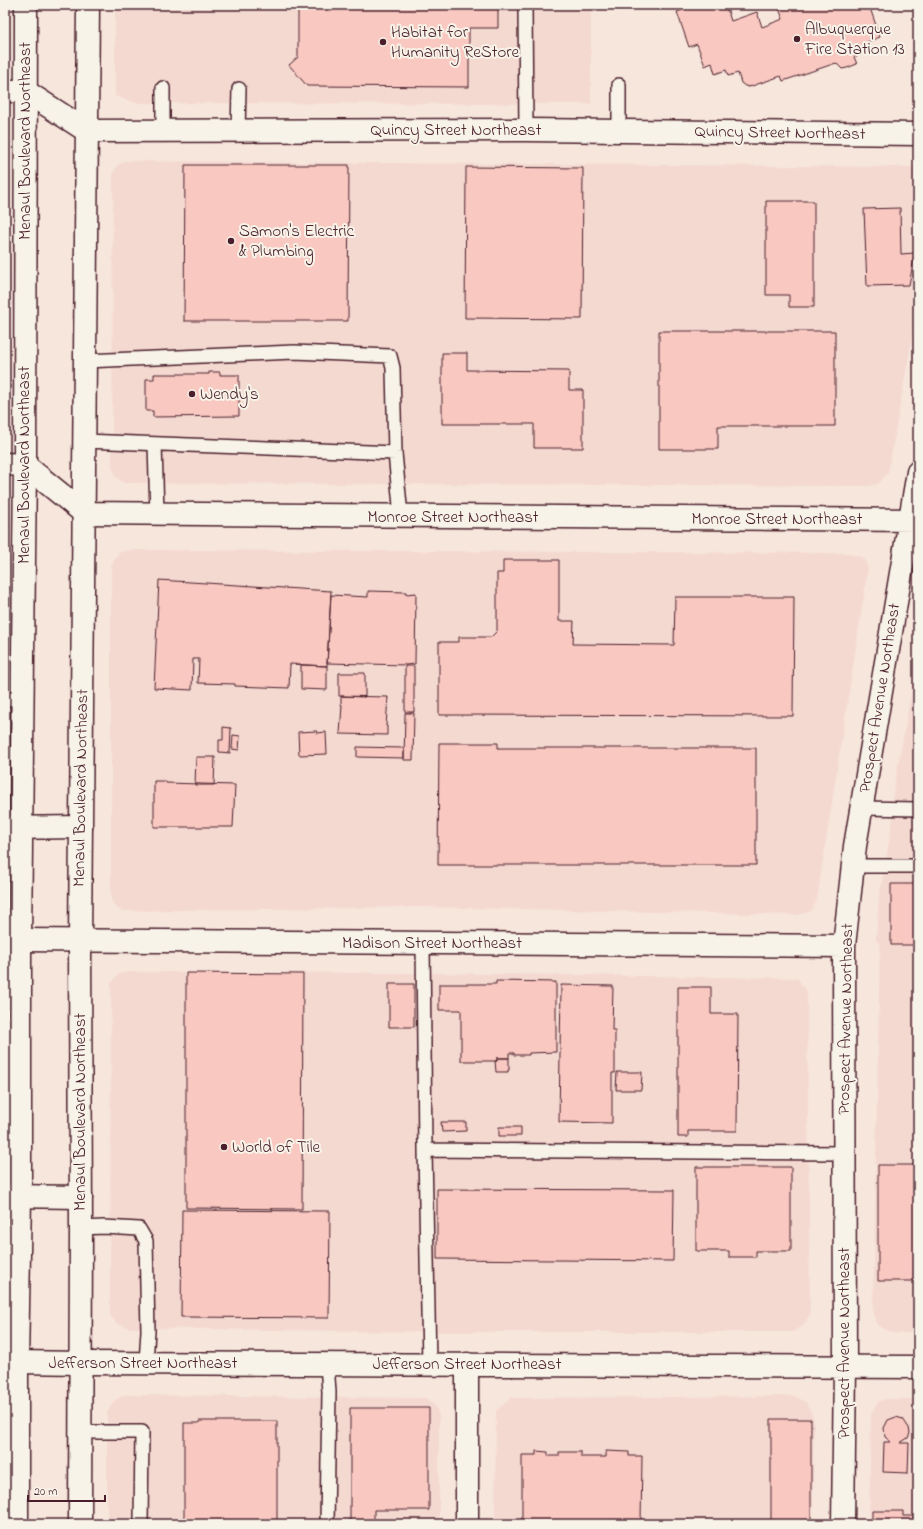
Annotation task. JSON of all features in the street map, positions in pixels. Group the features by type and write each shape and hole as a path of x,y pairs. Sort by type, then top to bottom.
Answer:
{"street":[{"name":"Menaul Boulevard Northeast","path":"17,1524 11,1444 13,1350 12,1197 20,940 13,828 15,91 26,5"},
{"name":"Menaul Boulevard Northeast","path":"80,1524 80,941 88,5"},
{"path":"15,91 87,131"},
{"name":"Quincy Street Northeast","path":"87,131 526,130 918,134"},
{"path":"15,465 84,514"},
{"name":"Prospect Avenue Northeast","path":"843,1524 845,1367 844,946 853,866 862,808 914,520 918,472"},
{"name":"Monroe Street Northeast","path":"84,514 914,520"},
{"path":"13,828 81,827"},
{"name":"Madison Street Northeast","path":"20,940 844,946"},
{"path":"12,1197 81,1197"},
{"name":"Jefferson Street Northeast","path":"13,1350 80,1364 467,1364 918,1367"},
{"path":"467,1364 467,1524"}],"lane":[{"path":"525,5 526,130"},
{"path":"619,85 619,131"},
{"path":"163,88 163,131"},
{"path":"238,131 239,89"},
{"path":"85,361 294,352 390,356 393,368 395,453 400,516"},
{"path":"84,441 395,453"},
{"path":"155,444 157,514"},
{"path":"862,808 918,809"},
{"path":"853,866 918,866"},
{"path":"423,943 429,1364"},
{"path":"425,1150 844,1153"},
{"path":"81,1228 104,1227 139,1229 146,1241 148,1331 146,1364"},
{"path":"327,1524 328,1364"},
{"path":"80,1432 142,1432 141,1524"}],"shaded area":[{"path":"115,5 591,5 591,104 136,103 115,96"},
{"path":"125,161 918,167 918,304 888,473 878,484 868,486 124,483 116,477 112,467 113,173 118,165"},
{"path":"136,550 848,553 864,558 868,569 817,899 811,911 799,915 418,907 122,911 115,907 111,900 111,565 119,552"},
{"path":"918,654 918,1333 894,1333 878,1325 873,1315 880,944 876,940 879,898 896,802 892,800"},
{"path":"128,972 418,973 797,978 807,992 810,1314 803,1326 793,1332 420,1332 129,1328 116,1323 110,1315 111,983 119,974"},
{"path":"124,1395 427,1398 436,1407 439,1416 439,1524 107,1524 107,1413 114,1401"},
{"path":"794,1396 806,1402 814,1419 813,1524 495,1524 496,1411 511,1398"},
{"path":"885,1399 918,1399 918,1524 869,1524 871,1413 878,1402"}],"building":[{"name":"Habitat for Humanity ReStore","path":"298,5 498,5 498,28 469,28 469,87 307,86 289,65 298,57"},
{"path":"697,5 711,5 711,7 715,5 726,5 731,21 757,12 762,27 783,19 778,6 781,5 869,5 880,37 867,42 870,51 854,57 857,64 847,68 842,69 836,63 783,81 781,76 749,87 741,83 738,73 728,76 726,70 715,74 712,63 705,66 697,44 689,47 677,12"},
{"path":"185,165 349,165 348,321 184,321"},
{"path":"466,167 583,168 582,319 465,318"},
{"path":"766,201 814,201 814,307 789,307 789,295 766,295"},
{"path":"900,208 901,254 915,253 909,285 867,286 864,209"},
{"path":"659,331 835,331 835,426 718,426 718,449 659,449"},
{"path":"442,353 467,353 467,370 569,371 569,390 583,390 583,448 534,448 534,424 442,424"},
{"path":"209,372 220,372 220,375 239,375 239,416 153,417 153,411 146,411 146,379 154,379 154,374 209,374"},
{"path":"503,560 559,560 559,621 574,621 573,644 674,645 675,597 794,597 793,716 439,715 439,642 459,642 459,637 491,637 497,631 497,573 503,573"},
{"path":"159,580 331,591 327,666 290,664 289,688 235,686 235,684 198,683 199,659 193,659 192,690 154,688"},
{"path":"368,591 406,592 406,594 416,593 415,664 327,663 331,595 368,597"},
{"path":"301,665 327,666 327,690 301,689"},
{"path":"405,666 414,666 414,712 405,712"},
{"path":"339,673 365,673 365,697 339,696"},
{"path":"341,696 388,697 386,726 387,735 340,734 342,705"},
{"path":"405,713 414,713 413,760 404,760"},
{"path":"223,727 231,728 230,753 219,752 219,740 223,740"},
{"path":"317,731 317,733 326,732 327,754 299,755 298,732"},
{"path":"917,734 918,793 916,793"},
{"path":"233,735 240,736 239,750 232,749"},
{"path":"439,743 498,743 498,748 756,748 756,865 438,865"},
{"path":"357,747 404,748 404,758 357,757"},
{"path":"196,757 215,757 214,785 195,785"},
{"path":"154,781 166,781 166,783 235,785 233,827 154,827"},
{"path":"891,884 918,884 918,945 891,945"},
{"path":"186,973 303,974 302,1209 186,1208"},
{"path":"496,981 556,982 556,1052 529,1053 529,1055 514,1055 514,1053 509,1053 509,1058 497,1058 497,1061 461,1061 461,1010 439,1010 439,984 496,984"},
{"path":"389,984 414,984 414,1027 389,1027"},
{"path":"561,985 613,986 612,1030 615,1030 615,1073 612,1073 612,1123 559,1122"},
{"path":"678,987 711,987 711,1014 738,1014 737,1131 688,1131 688,1137 678,1137"},
{"path":"497,1058 509,1058 508,1072 496,1072 495,1061 497,1061"},
{"path":"617,1072 642,1072 641,1090 616,1090"},
{"path":"441,1122 466,1122 466,1131 442,1132"},
{"path":"499,1127 521,1127 521,1136 499,1136"},
{"path":"878,1165 918,1165 918,1281 878,1281"},
{"path":"696,1167 791,1167 791,1251 756,1251 756,1257 729,1257 729,1251 696,1251"},
{"path":"437,1189 674,1190 673,1261 437,1259"},
{"path":"182,1210 330,1211 329,1318 181,1317"},
{"path":"350,1408 429,1408 429,1510 374,1510 374,1524 350,1524"},
{"path":"896,1417 903,1419 909,1428 910,1433 908,1438 900,1443 909,1443 908,1473 883,1472 884,1442 891,1442 885,1437 884,1428 888,1420"},
{"path":"771,1419 811,1419 811,1524 771,1524"},
{"path":"199,1421 277,1421 277,1524 184,1524 184,1423 199,1423"},
{"path":"536,1451 548,1452 548,1456 559,1456 559,1452 581,1452 581,1457 606,1457 606,1451 629,1452 629,1456 642,1456 641,1524 522,1524 522,1455 536,1455"},
{"path":"872,1511 903,1511 903,1516 918,1516 918,1524 872,1524"}],"place":[{"name":"Albuquerque Fire Station 13","path":"797,39"},
{"name":"Habitat for Humanity ReStore","path":"383,42"},
{"name":"Samon's Electric & Plumbing","path":"231,241"},
{"name":"Wendy's","path":"192,394"},
{"name":"World of Tile","path":"224,1147"}]}
